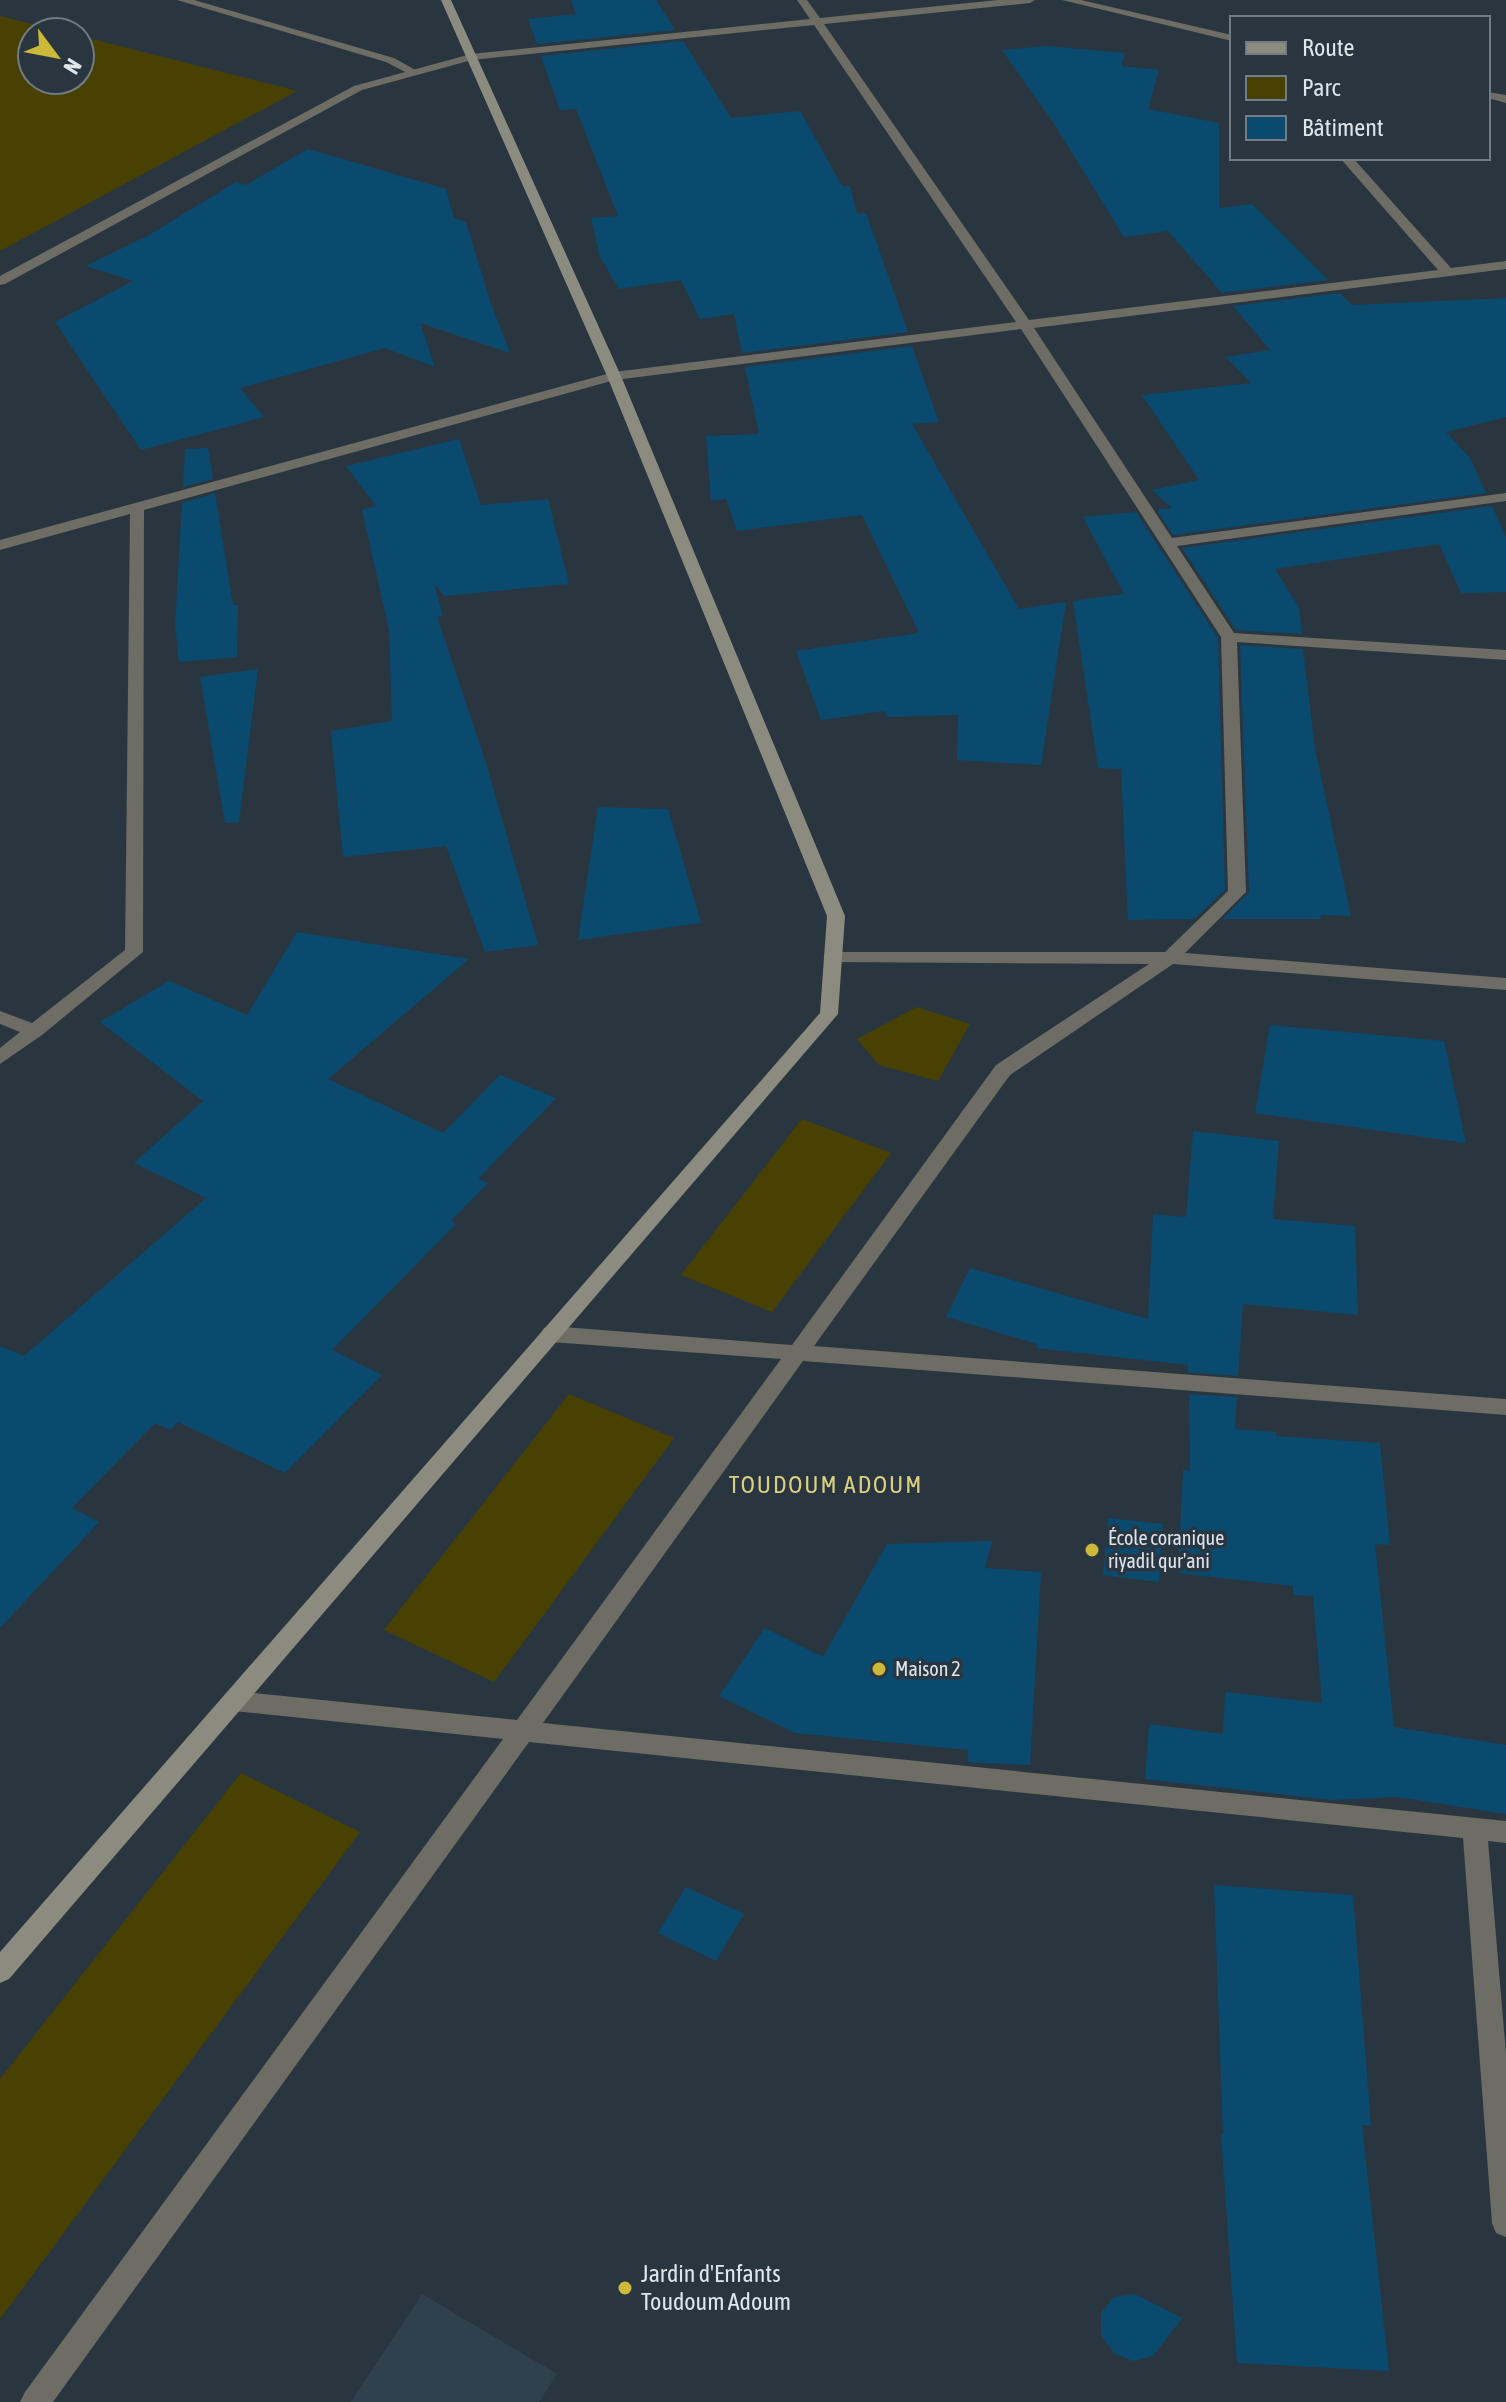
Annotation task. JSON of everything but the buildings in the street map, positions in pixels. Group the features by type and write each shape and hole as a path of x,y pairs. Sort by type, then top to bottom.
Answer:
{"street":[{"path":"182,0 390,60 413,72"},
{"path":"0,1971 829,1014 836,916 614,376 446,0"},
{"path":"35,2402 1003,1070 1170,958 1237,892 1229,637 1025,325 802,0"},
{"path":"0,281 358,88 413,72 471,57 1030,0"},
{"path":"1067,0 1230,38"},
{"path":"1348,160 1448,273"},
{"path":"0,545 614,376 1506,265"},
{"path":"1167,543 1506,497"},
{"path":"0,1058 134,952 137,507"},
{"path":"1229,637 1506,655"},
{"path":"833,956 1170,958 1506,984"},
{"path":"0,1017 35,1031"},
{"path":"551,1334 1506,1407"},
{"path":"234,1701 1506,1832"},
{"path":"1475,1828 1506,2223"}],"shaded area":[{"path":"422,2294 557,2374 539,2402 351,2402"}],"green space":[{"path":"0,16 16,20 16,96 96,96 96,40 297,91 0,251"},
{"path":"917,1007 970,1024 938,1081 879,1065 857,1039"},
{"path":"802,1119 891,1153 772,1312 681,1275"},
{"path":"569,1394 674,1438 494,1682 384,1630"},
{"path":"241,1773 360,1832 0,2319 0,2079"}],"place":[{"name":"École coranique riyadil qur'ani","path":"1092,1550"},
{"name":"Maison 2","path":"879,1669"},
{"name":"Jardin d'Enfants Toudoum Adoum","path":"625,2288"}],"district":[{"name":"TOUDOUM ADOUM","path":"826,1485"}]}
